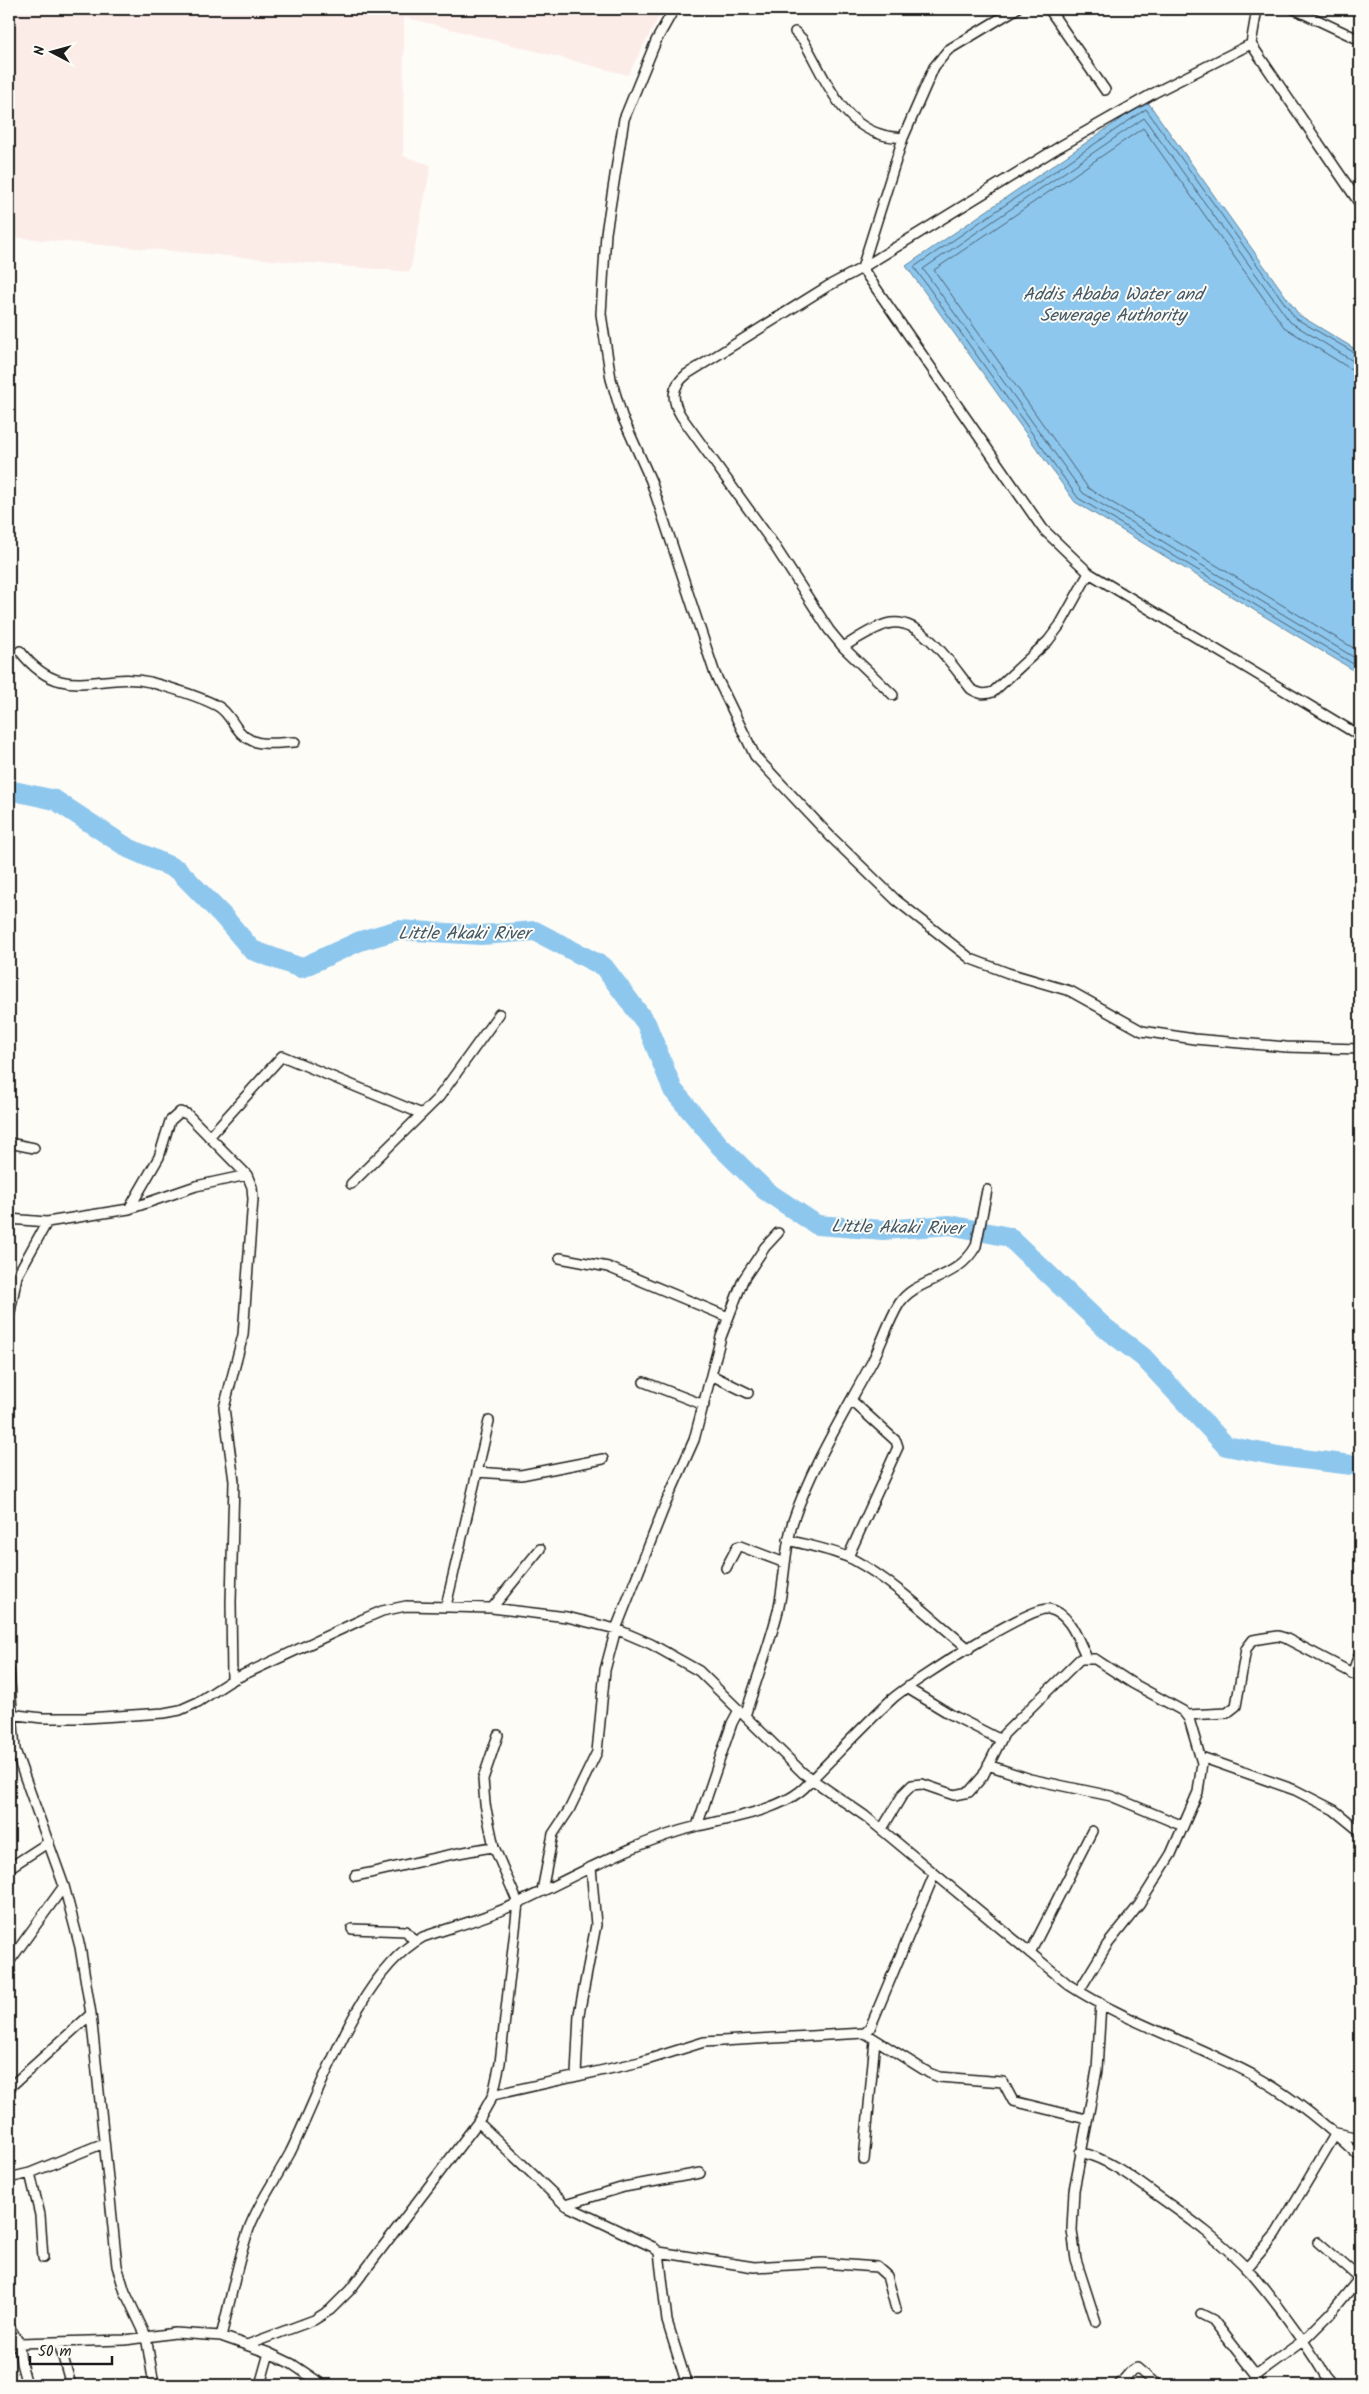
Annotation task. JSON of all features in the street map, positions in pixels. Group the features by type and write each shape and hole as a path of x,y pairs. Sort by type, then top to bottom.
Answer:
{"street":[{"path":"674,9 656,41 624,119 606,233 601,314 611,379 622,416 652,481 716,674 755,756 830,836 896,900 971,959 1008,973 1070,990 1142,1031 1203,1040 1360,1049"},
{"path":"862,268 903,138 934,67 948,50 1016,9"},
{"path":"1049,9 1105,90"},
{"path":"1257,9 1251,44 1360,204"},
{"path":"1294,9 1360,40"},
{"path":"795,32 803,40 843,109 857,123 880,134 903,138"},
{"path":"893,695 843,647 829,630 772,542 681,416 676,407 674,389 678,381 828,286 862,268 1154,92 1251,44"},
{"path":"862,268 1043,530 1089,573 1360,736"},
{"path":"843,647 890,623 910,626 932,642 971,689 978,694 993,692 1048,641 1060,625 1089,573"},
{"path":"20,651 36,670 44,675 75,683 138,680 151,683 218,707 246,739 258,743 295,742"},
{"path":"351,1184 440,1097 499,1014"},
{"path":"209,1137 282,1056 422,1114"},
{"path":"129,1208 152,1171 170,1121 180,1112 187,1114 247,1175 252,1187 253,1199 243,1335 224,1408 234,1481 231,1602 232,1680"},
{"path":"9,1143 34,1148"},
{"path":"9,1219 47,1222 129,1208 196,1186 247,1175"},
{"path":"697,1826 732,1723 742,1713 778,1611 788,1540 794,1520 822,1453 900,1302 908,1294 957,1269 976,1246 986,1194"},
{"path":"9,1317 17,1276 47,1222"},
{"path":"542,1891 554,1834 569,1810 597,1752 605,1670 616,1630 665,1504 694,1440 728,1317 743,1280 765,1247 778,1233"},
{"path":"560,1258 608,1267 728,1317"},
{"path":"711,1375 748,1393"},
{"path":"644,1382 704,1405"},
{"path":"848,1557 898,1447 896,1441 851,1400"},
{"path":"446,1606 489,1421"},
{"path":"477,1472 521,1474 603,1459"},
{"path":"788,1540 848,1557 908,1598 969,1649"},
{"path":"726,1568 737,1546 785,1563"},
{"path":"492,1608 540,1549"},
{"path":"11,1714 42,1718 86,1718 164,1713 180,1710 198,1702 232,1680 382,1611 406,1606 492,1608 566,1617 616,1630 651,1644 699,1671 811,1780 882,1829 934,1875 1079,1991 1254,2075 1336,2133 1360,2158"},
{"path":"222,2336 250,2228 290,2152 329,2064 370,1991 398,1955 415,1942 518,1903 591,1867 671,1834 697,1826 742,1817 800,1794 811,1780 893,1698 969,1649 1036,1610 1046,1608 1065,1616 1087,1658"},
{"path":"1187,1715 1227,1714 1232,1711 1236,1706 1246,1649 1253,1640 1278,1636 1285,1638 1299,1643 1356,1676 1360,1652"},
{"path":"882,1829 903,1794 912,1785 922,1784 945,1793 961,1794 969,1792 983,1776 1001,1740 1073,1663 1080,1658 1095,1659 1132,1683 1174,1704 1187,1715 1201,1757 1202,1769 1198,1792 1170,1854 1139,1905 1107,1945 1079,1991"},
{"path":"9,1670 12,1753 49,1842 64,1886 80,1948 91,2014 117,2266 125,2292 146,2336 154,2385"},
{"path":"907,1688 950,1714 1001,1740"},
{"path":"247,2344 314,2320 330,2310 350,2290 385,2247 478,2122 493,2095 500,2063 518,1903 494,1847 485,1804 483,1779 498,1735"},
{"path":"1201,1757 1295,1790 1334,1810 1356,1828"},
{"path":"988,1765 1030,1779 1111,1796 1183,1826"},
{"path":"1030,1953 1092,1831"},
{"path":"9,1868 49,1842"},
{"path":"355,1876 411,1865 455,1852 494,1847"},
{"path":"576,2075 579,2014 596,1925 591,1867"},
{"path":"865,2033 870,2028 934,1875"},
{"path":"9,1962 64,1886"},
{"path":"352,1929 406,1931 415,1942"},
{"path":"1096,2322 1076,2260 1073,2242 1074,2190 1086,2119 1097,2070 1101,2003"},
{"path":"9,2088 91,2014"},
{"path":"493,2095 640,2062 704,2042 865,2033 929,2073 939,2076 1003,2082 1012,2101 1086,2119"},
{"path":"864,2160 875,2040"},
{"path":"478,2122 565,2205 653,2247 658,2252 754,2268 822,2264 877,2266 888,2276 896,2308"},
{"path":"1336,2133 1360,2138"},
{"path":"1246,2269 1276,2234 1336,2133"},
{"path":"9,2177 30,2173 104,2143"},
{"path":"1080,2152 1100,2158 1128,2174 1198,2225 1246,2269 1304,2340 1331,2385"},
{"path":"30,2173 40,2215 43,2258"},
{"path":"565,2205 624,2187 700,2173"},
{"path":"1256,2375 1304,2340 1330,2314 1358,2280 1358,2277 1318,2242"},
{"path":"658,2252 667,2321 687,2385"},
{"path":"1201,2314 1214,2320 1256,2375 1260,2385"},
{"path":"9,2326 19,2343 21,2363 27,2385"},
{"path":"9,2346 19,2343 125,2340 146,2336 195,2333 222,2336 247,2344 292,2364 323,2385"},
{"path":"59,2343 71,2385"},
{"path":"260,2385 269,2353"},
{"path":"1119,2385 1132,2370 1137,2368 1157,2385"}],"shaded area":[{"path":"9,9 663,9 628,75 404,17 403,156 431,165 410,272 9,237"}],"water":[{"name":"Addis Ababa Water and Sewerage Authority","path":"1147,101 1299,315 1360,352 1360,674 1075,502 906,266"}],"waterway":[{"name":"Little Akaki River","path":"9,790 55,800 128,848 178,870 223,916 252,950 301,968 360,941 398,930 481,935 535,931 604,967 646,1023 673,1090 720,1146 766,1191 817,1225 883,1230 950,1225 1009,1237 1104,1327 1143,1357 1226,1446 1278,1456 1360,1466"}]}
